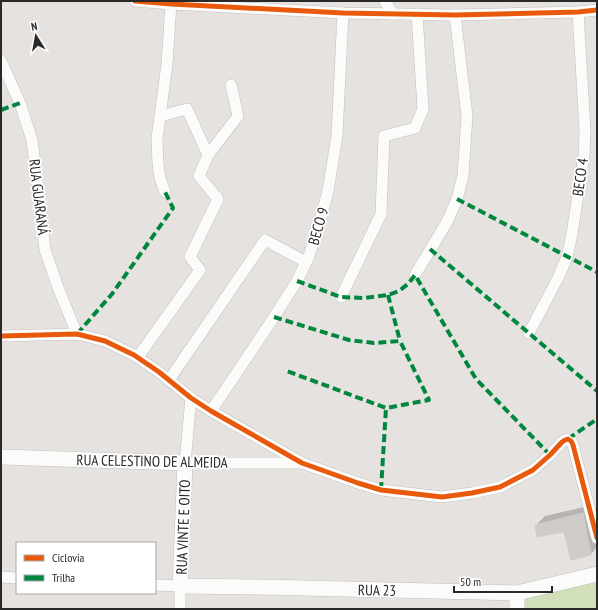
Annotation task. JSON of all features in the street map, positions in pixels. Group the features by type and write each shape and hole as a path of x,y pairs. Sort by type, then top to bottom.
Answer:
{"street":[{"path":"135,1 343,13 394,14 455,15 578,12 597,10"},
{"path":"385,1 394,14"},
{"path":"165,192 160,178 157,139 167,64 172,3"},
{"name":"BECO 4","path":"529,333 558,278 566,257 572,234 584,155 578,12"},
{"name":"BECO 9","path":"211,411 274,317 309,256 328,191 337,136 343,13"},
{"path":"341,296 382,214 384,136 415,128 423,109 417,14"},
{"path":"415,275 447,222 457,199 464,176 467,116 455,15"},
{"name":"RUA GUARANÁ","path":"1,61 20,103 32,140 40,196 45,250 77,334"},
{"path":"138,358 200,270 190,257 218,199 198,176 208,155 238,116 231,85"},
{"path":"160,116 188,110 208,155"},
{"path":"169,380 265,240 306,262"},
{"path":"1,336 77,334 105,340 138,358 191,398 211,411 302,463 381,490 442,497 500,487 533,470 562,442 568,439 573,445 597,538"},
{"name":"RUA VINTE E OITO","path":"180,609 186,463 191,398"},
{"name":"RUA CELESTINO DE ALMEIDA","path":"1,457 186,463 302,463"},
{"name":"RUA 23","path":"156,585 517,594 597,574"},
{"path":"1,577 16,578"},
{"path":"517,594 517,609"}],"green space":[{"path":"597,578 597,609 522,609 522,595"}],"building":[{"path":"583,513 591,555 571,560 564,532 537,537 535,525"}],"marked path":[{"path":"1,110 20,103"},
{"path":"77,334 112,294 173,208 165,192"},
{"path":"457,199 597,272"},
{"path":"430,249 597,391"},
{"path":"297,281 341,297 365,298 388,295 399,291 408,284 415,275 476,379 550,455"},
{"path":"388,295 400,341"},
{"path":"274,317 349,340 374,343 400,341 429,400 386,408 287,371"},
{"path":"381,490 386,408"},
{"path":"568,439 597,419"}],"cycle path":[{"path":"135,1 343,13 455,15 578,12 597,10"},
{"path":"1,336 77,334 105,341 134,355 159,372 191,398 211,411 302,463 381,490 442,497 500,487 533,470 562,442 568,439 573,445 597,538"}]}
